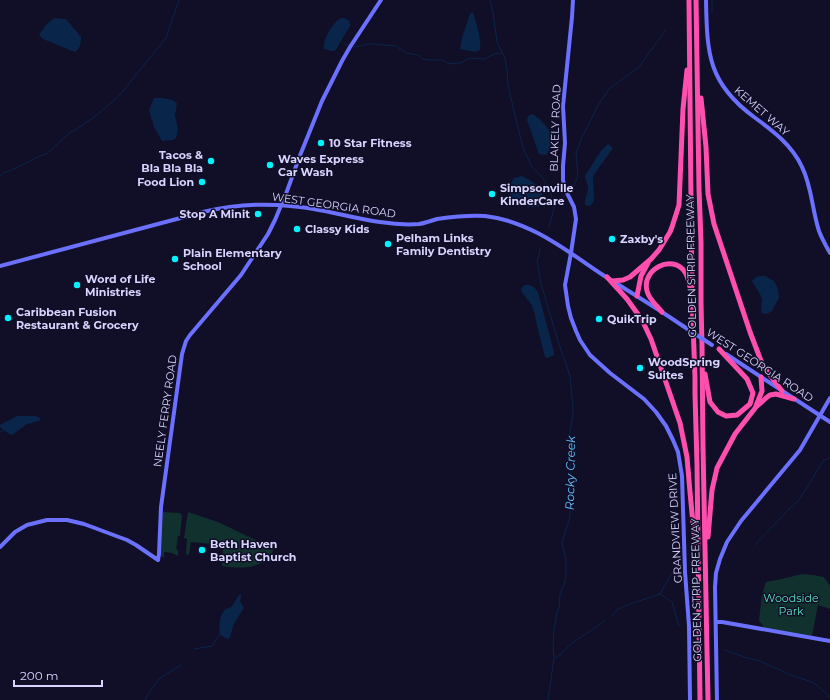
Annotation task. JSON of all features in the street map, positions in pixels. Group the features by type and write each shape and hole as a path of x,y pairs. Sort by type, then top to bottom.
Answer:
{"highway":[{"name":"GOLDEN STRIP FREEWAY","path":"689,0 692,298 695,377 700,700"},
{"name":"GOLDEN STRIP FREEWAY","path":"696,0 708,700"},
{"path":"613,281 623,280 630,276 651,259 659,250 670,232 679,205 683,109 689,41"},
{"path":"697,60 706,147 708,194 714,224 763,366 782,391"},
{"path":"637,296 641,276 651,259"},
{"path":"662,312 649,296 646,285 651,272 662,264 667,263 676,265 684,270 688,277 692,298"},
{"path":"607,278 627,299 642,320 651,339 680,423 687,456 698,565"},
{"path":"702,359 710,402 718,412 726,416 737,415 750,404 753,393 747,379 719,350"},
{"path":"756,407 762,391 761,377"},
{"path":"706,562 712,490 717,468 735,434 756,407 770,395 776,394 794,399"}],"street":[{"name":"NEELY FERRY ROAD","path":"0,547 15,532 27,525 47,520 67,520 84,524 127,540 158,560 163,492 179,371 184,348 195,328 234,284 268,234 275,220 322,101 350,47 381,0"},
{"name":"BLAKELY ROAD","path":"571,253 576,219 574,207 565,189 562,177 565,143 563,100 573,0"},
{"name":"KEMET WAY","path":"706,0 708,43 711,62 715,72 722,85 734,100 772,130 795,154 808,181 819,231 830,253"},
{"name":"WEST GEORGIA ROAD","path":"0,266 172,220 217,209 246,205 265,204 308,208 394,224 419,224 452,217 484,216 502,219 524,226 571,253 607,278 662,312 830,422"},
{"name":"GRANDVIEW DRIVE","path":"571,253 565,285 571,318 580,340 590,355 610,373 644,399 656,412 666,426 678,452 682,476 685,572 689,626 690,700"},
{"path":"717,700 715,587 716,573 720,559 727,542 741,521 800,450 830,398"},
{"path":"716,622 830,641"}],"green space":[{"path":"163,512 180,513 182,515 180,536 178,536 176,549 178,550 178,556 172,553 164,552 164,558 161,556"},
{"path":"188,512 218,522 268,546 275,547 270,555 259,564 238,568 222,566 223,547 221,546 221,542 213,541 212,544 191,542 189,555 186,554 187,539 184,538"},
{"name":"Woodside Park","path":"802,574 824,577 830,586 830,609 818,605 812,636 764,628 759,620 762,595 766,582"}],"water":[{"path":"473,12 480,41 480,50 475,52 460,49 470,14"},
{"path":"54,18 66,19 81,37 80,46 75,52 43,39 39,35 46,25"},
{"path":"341,18 348,20 350,22 350,26 335,51 324,49 325,41 329,32 335,23"},
{"path":"154,98 169,99 177,103 175,115 178,130 176,138 173,140 162,141 154,127 149,110"},
{"path":"533,114 544,123 549,130 551,145 546,155 539,154 527,120 529,115"},
{"path":"608,144 613,148 593,176 594,201 590,206 585,205 588,188 585,176 600,152"},
{"path":"522,176 532,181 539,188 542,201 539,207 528,207 511,201 509,187 514,178"},
{"path":"765,276 774,281 778,289 779,298 772,311 767,314 762,313 762,300 752,281 754,278"},
{"path":"525,285 531,286 538,292 554,352 554,355 548,358 545,357 534,311 531,304 521,291 522,287"},
{"path":"17,416 35,416 41,418 39,421 27,424 12,435 0,427 0,425"},
{"path":"240,594 240,601 244,608 233,626 229,639 225,638 220,634 220,624 223,612 231,607"}],"waterway":[{"path":"0,176 46,154 69,133 98,114 118,97 166,38 179,0"},
{"path":"490,0 497,42 505,58 508,85 524,150 532,167 543,178 551,194 554,208"},
{"name":"Rocky Creek","path":"712,0 712,13"},
{"name":"Rocky Creek","path":"569,191 578,176 576,153 596,109 609,89 639,67 665,31"},
{"path":"353,47 368,44 396,46 406,53 418,55 423,59 442,60 452,64 460,63 470,58 485,59 496,53 501,54"},
{"name":"Rocky Creek","path":"549,227 554,208 565,195"},
{"name":"Rocky Creek","path":"540,248 537,261 541,284 570,376 573,409 570,431 570,517 562,543 566,560 566,573 565,582 560,594 559,608 554,631 554,658 548,700"},
{"path":"0,432 4,430"},
{"path":"755,545 798,501 823,461 830,457"},
{"path":"612,616 618,609 660,594 674,572"},
{"path":"660,594 672,602 679,626"},
{"path":"555,658 572,643 605,621"},
{"path":"194,649 212,646 220,634"},
{"path":"725,650 760,661 791,675 812,682 830,697"},
{"path":"145,700 160,678 181,665"}],"place":[{"name":"10 Star Fitness","path":"321,143"},
{"name":"Tacos & Bla Bla Bla","path":"211,161"},
{"name":"Waves Express Car Wash","path":"270,165"},
{"name":"Food Lion","path":"202,182"},
{"name":"Simpsonville KinderCare","path":"492,194"},
{"name":"Stop A Minit","path":"258,214"},
{"name":"Classy Kids","path":"297,229"},
{"name":"Zaxby's","path":"612,239"},
{"name":"Pelham Links Family Dentistry","path":"388,244"},
{"name":"Plain Elementary School","path":"175,259"},
{"name":"Word of Life Ministries","path":"77,285"},
{"name":"Caribbean Fusion Restaurant & Grocery","path":"8,318"},
{"name":"QuikTrip","path":"599,319"},
{"name":"WoodSpring Suites","path":"640,368"},
{"name":"Beth Haven Baptist Church","path":"202,550"}]}
